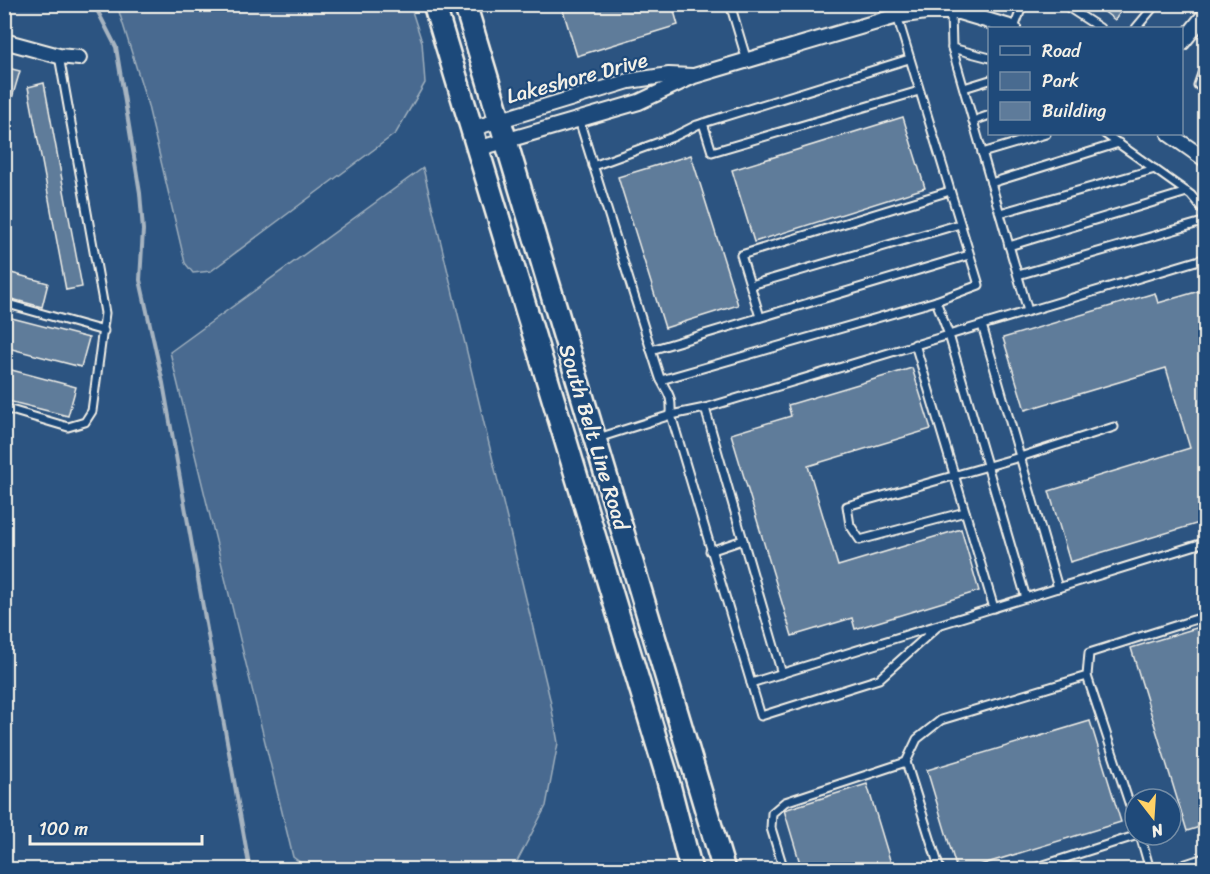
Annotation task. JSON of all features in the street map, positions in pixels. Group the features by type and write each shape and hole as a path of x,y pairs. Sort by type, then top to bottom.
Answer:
{"main road":[{"name":"South Belt Line Road","path":"434,4 666,773 691,870"},
{"name":"South Belt Line Road","path":"465,4 724,870"},
{"path":"567,447 594,439"}],"street":[{"name":"Lakeshore Drive","path":"474,139 503,131 579,120 639,102 694,76 897,16 952,8 1010,27"},
{"path":"1183,42 1206,13"},
{"path":"4,41 60,56 79,58"},
{"name":"Lakeshore Drive","path":"474,139 503,131 629,81 669,75 694,76"},
{"path":"1170,135 1206,160"},
{"path":"1179,870 1206,861"}],"lane":[{"path":"743,4 731,6 747,61"},
{"path":"1013,27 1023,4"},
{"path":"1063,4 1098,27"},
{"path":"1137,27 1156,4"},
{"path":"952,8 952,48 1028,311"},
{"path":"661,380 936,301 979,285 897,16"},
{"path":"952,48 988,57"},
{"path":"4,408 68,427 85,422 92,411 105,313 60,56"},
{"path":"593,166 663,141 703,123 909,58"},
{"path":"1206,62 1198,86 1206,91"},
{"path":"964,88 988,81"},
{"path":"703,123 712,152 919,91"},
{"path":"973,121 988,117"},
{"path":"579,120 651,350 661,380 669,391 672,403 671,415 761,716 879,679 938,625"},
{"path":"982,153 1043,135"},
{"path":"1107,135 1188,192 1206,213"},
{"path":"991,183 1119,143"},
{"path":"1000,213 1155,169"},
{"path":"760,317 741,255 950,191"},
{"path":"1010,246 1188,192"},
{"path":"1018,275 1206,221"},
{"path":"751,285 960,224"},
{"path":"651,350 969,255"},
{"path":"594,439 1206,258"},
{"path":"936,301 949,335 1026,598"},
{"path":"4,303 104,331"},
{"path":"982,326 1058,588"},
{"path":"915,344 994,608"},
{"path":"705,408 782,674"},
{"path":"965,512 860,540 849,525 847,506 1020,457 1114,427"},
{"path":"710,551 743,540"},
{"path":"751,683 1206,542"},
{"path":"1124,787 1087,676 1089,652 1206,616"},
{"path":"940,870 906,762 916,739 941,720 1087,676"},
{"path":"784,870 771,828 772,813 785,802 906,762"},
{"path":"1029,870 1123,840"},
{"path":"1143,847 1150,870"}],"green space":[{"path":"117,5 410,5 422,42 425,83 396,133 211,271 193,273 185,263 147,102"},
{"path":"423,168 550,699 558,743 546,806 513,869 309,869 293,857 170,352"}],"building":[{"path":"561,4 672,4 678,25 577,56"},
{"path":"1094,4 1126,4 1115,20"},
{"path":"4,67 20,71 7,115 4,115"},
{"path":"44,83 82,287 66,290 28,87"},
{"path":"903,117 925,188 754,242 732,170"},
{"path":"691,155 738,305 665,328 618,177"},
{"path":"4,271 48,283 42,307 4,297"},
{"path":"1206,289 1206,521 1070,562 1049,491 1190,448 1166,368 1025,410 1003,338 1155,293 1158,303"},
{"path":"4,316 89,338 81,367 4,347"},
{"path":"4,368 76,387 68,416 4,400"},
{"path":"912,368 931,429 808,466 838,566 961,529 979,591 855,629 852,618 792,636 731,434 791,416 788,405"},
{"path":"1206,625 1206,825 1187,831 1183,818 1183,787 1174,787 1131,648"},
{"path":"1090,721 1121,822 964,870 957,870 927,770"},
{"path":"867,784 893,870 802,870 784,810"}],"waterway":[{"path":"94,4 116,47 140,193 143,230 140,280 163,383 250,870"}]}
